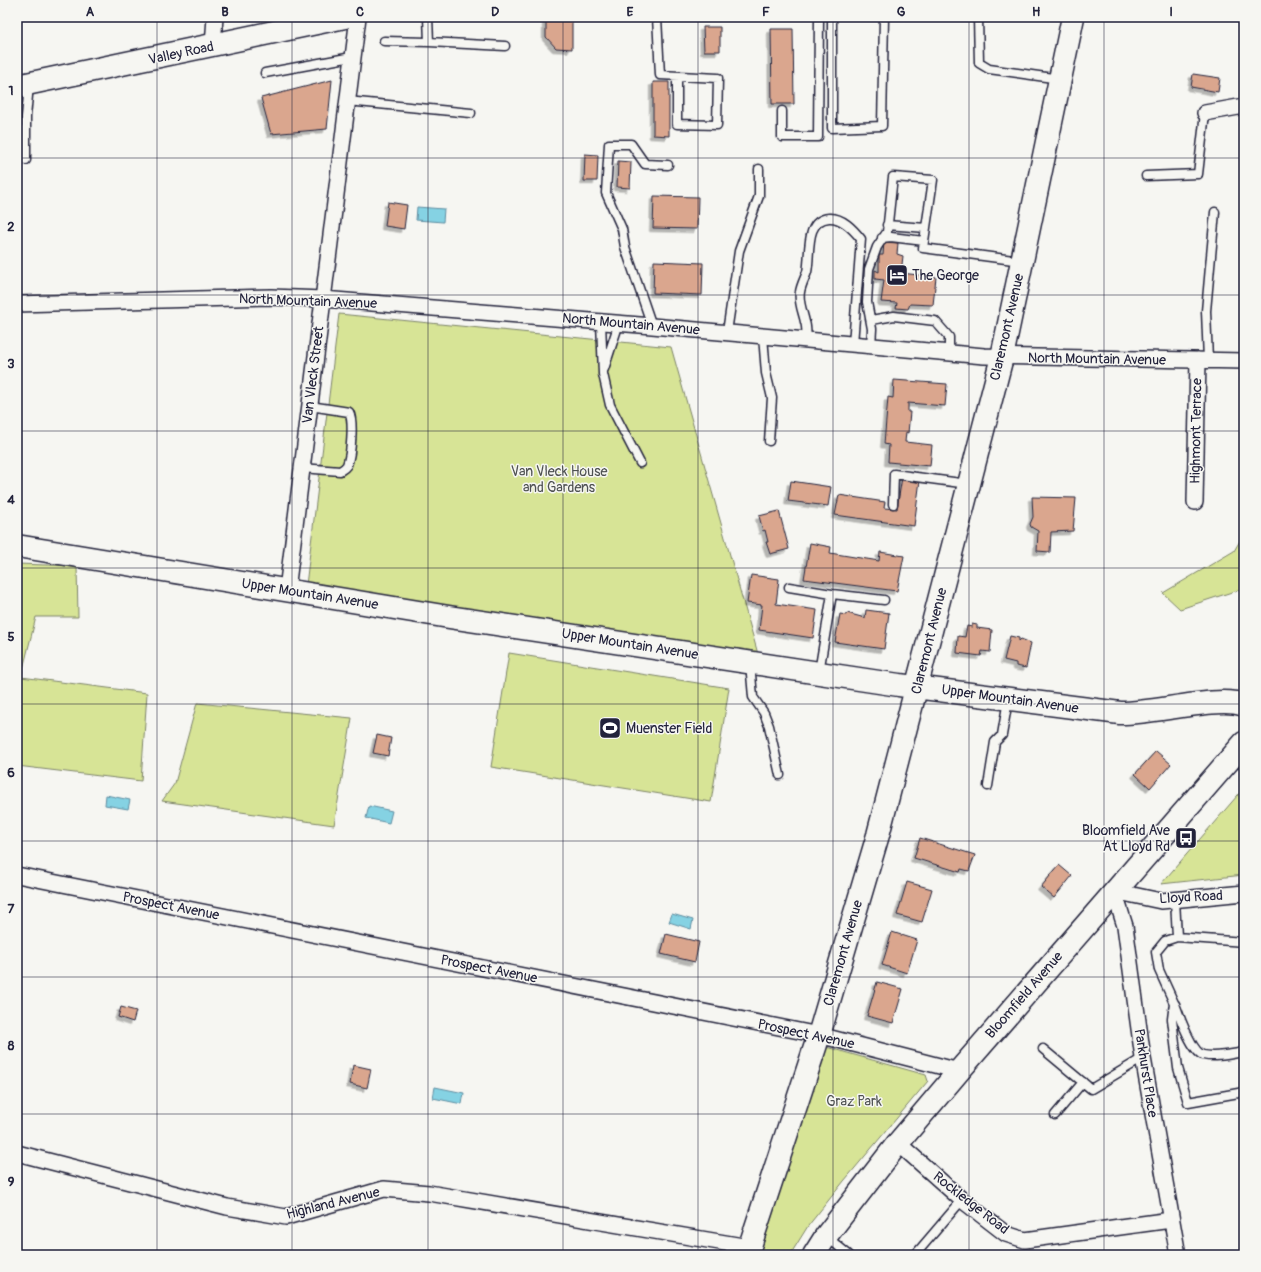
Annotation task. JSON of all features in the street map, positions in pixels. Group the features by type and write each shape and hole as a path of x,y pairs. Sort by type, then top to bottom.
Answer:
{"street":[{"path":"213,46 215,17"},
{"name":"Valley Road","path":"23,85 345,17"},
{"name":"Van Vleck Street","path":"287,590 358,17"},
{"name":"Claremont Avenue","path":"748,1251 819,1035 878,835 917,687 968,484 1002,357 1073,17"},
{"path":"1205,113 1244,106"},
{"name":"North Mountain Avenue","path":"17,304 271,297 323,299 727,332 949,354 1002,357 1244,361"},
{"name":"Highmont Terrace","path":"1194,502 1203,360"},
{"name":"Upper Mountain Avenue","path":"17,546 449,617 750,663 1008,699 1120,713 1138,713 1229,702 1244,705"},
{"name":"Bloomfield Avenue","path":"814,1255 826,1236 898,1143 1114,891 1244,743"},
{"name":"Prospect Avenue","path":"17,875 819,1035 959,1071"},
{"name":"Lloyd Road","path":"1114,891 1161,901 1244,894"},
{"name":"Parkhurst Place","path":"1114,891 1125,926 1143,1058 1178,1255"},
{"name":"Rockledge Road","path":"898,1143 962,1200 1006,1234 1025,1240 1171,1220"},
{"name":"Highland Avenue","path":"17,1153 227,1207 286,1217 384,1189 429,1193 748,1251"}],"lane":[{"path":"428,17 429,42"},
{"path":"657,17 660,75 718,78 717,125 677,124 676,76"},
{"path":"782,111 782,137 818,137 818,17"},
{"path":"832,17 832,128 882,126 884,17"},
{"path":"978,17 979,63 989,69 1061,79"},
{"path":"384,41 505,46"},
{"path":"265,73 352,57"},
{"path":"23,85 26,117 26,160"},
{"path":"347,101 471,113"},
{"path":"1146,176 1198,174 1205,113"},
{"path":"652,326 625,247 622,229 606,193 609,144 631,144 645,164 668,165"},
{"path":"727,332 739,251 759,196 759,168"},
{"path":"871,346 871,320 867,302 869,269 876,248 887,232 893,177 933,180 923,248 1022,261"},
{"path":"1203,360 1215,212"},
{"path":"807,340 806,324 800,301 800,292 807,272 810,237 814,225 822,219 832,218 842,221 861,239 853,344"},
{"path":"887,225 926,228"},
{"path":"882,238 891,237 924,241"},
{"path":"871,320 894,316 935,321 949,337 949,354"},
{"path":"600,322 603,374 610,405 640,463"},
{"path":"603,374 619,323"},
{"path":"763,336 766,373 772,398 769,441"},
{"path":"302,468 340,471 344,469 351,438 352,421 349,412 310,406"},
{"path":"892,504 894,474 968,484"},
{"path":"789,587 884,600"},
{"path":"819,672 832,594"},
{"path":"750,663 753,697 764,713 769,726 780,775"},
{"path":"988,786 995,742 1002,735 1008,699"},
{"path":"1175,900 1177,937"},
{"path":"1244,942 1177,937 1165,941 1156,952 1159,970 1194,1048 1202,1055 1213,1056 1244,1052"},
{"path":"1174,1004 1172,1019 1178,1068 1188,1102 1244,1092"},
{"path":"1043,1048 1091,1089 1143,1058"},
{"path":"1055,1115 1083,1082"},
{"path":"916,1255 962,1200"},
{"path":"826,1236 849,1255"}],"green space":[{"name":"Van Vleck House and Gardens","path":"339,314 671,347 758,654 306,585"},
{"path":"1244,534 1244,588 1180,609 1163,593 1234,551"},
{"path":"17,564 77,566 78,617 36,617 21,677 147,693 141,781 17,766"},
{"name":"Muenster Field","path":"509,653 729,688 711,802 491,767"},
{"path":"197,703 352,718 334,825 162,801 175,783"},
{"path":"1244,788 1244,875 1161,884"},
{"name":"Graz Park","path":"826,1047 926,1075 928,1081 808,1226 790,1255 759,1255"}],"water":[{"path":"417,207 444,209 443,222 416,220"},
{"path":"106,795 130,800 128,809 105,805"},
{"path":"369,806 392,811 389,823 366,818"},
{"path":"672,914 693,920 691,929 669,922"},
{"path":"435,1087 464,1093 462,1104 433,1098"}],"building":[{"path":"546,18 572,18 572,49 556,48 546,37"},
{"path":"703,27 720,27 720,51 704,51"},
{"path":"771,29 793,29 794,104 772,104"},
{"path":"1193,74 1220,78 1218,92 1191,87"},
{"path":"332,80 327,129 271,134 261,98"},
{"path":"653,82 669,82 669,136 653,135"},
{"path":"585,154 598,155 597,181 584,181"},
{"path":"618,161 631,162 630,188 617,187"},
{"path":"654,196 698,197 697,229 653,228"},
{"path":"388,202 407,205 404,229 385,226"},
{"name":"The George","path":"884,242 898,243 897,254 903,256 901,273 936,277 933,305 910,304 908,309 896,308 897,303 881,302 884,280 875,279 875,270 879,272 879,255 883,255"},
{"path":"654,261 703,263 702,295 653,293"},
{"path":"894,380 947,384 945,406 908,403 908,412 910,412 908,433 906,432 905,442 932,445 930,466 888,462 889,445 884,444 888,397 893,398"},
{"path":"902,477 920,480 914,526 835,515 839,495 885,502 884,508 897,509"},
{"path":"791,481 831,487 828,506 788,501"},
{"path":"1032,497 1076,498 1073,531 1051,532 1050,552 1037,551 1038,531 1031,527 1030,524 1033,517"},
{"path":"779,511 789,549 770,554 766,542 768,542 765,530 763,531 759,516"},
{"path":"810,543 831,547 830,553 879,561 880,552 904,556 897,591 804,579"},
{"path":"751,575 779,579 776,604 817,610 813,638 759,630 762,605 747,603"},
{"path":"866,610 889,613 884,649 835,642 840,614 846,615 847,613 865,618"},
{"path":"972,624 977,625 977,628 992,630 990,652 982,651 981,656 957,653 958,636 965,637 967,626 972,627"},
{"path":"1010,636 1019,638 1019,641 1021,639 1031,643 1026,668 1016,666 1016,663 1004,660"},
{"path":"377,735 391,738 388,756 373,753"},
{"path":"1156,751 1171,764 1150,788 1135,774"},
{"path":"920,838 975,855 969,871 961,869 960,872 914,858"},
{"path":"1059,865 1072,876 1054,898 1041,887"},
{"path":"907,882 932,889 922,922 897,915"},
{"path":"892,932 917,940 907,973 882,965"},
{"path":"666,934 699,942 695,962 661,954"},
{"path":"877,982 903,989 893,1023 867,1016"},
{"path":"121,1007 136,1011 133,1022 118,1017"},
{"path":"353,1065 371,1069 367,1088 350,1084"}],"place":[{"name":"The George","path":"897,275"},
{"name":"Muenster Field","path":"610,728"},
{"name":"Bloomfield Ave At Lloyd Rd","path":"1186,838"}]}
